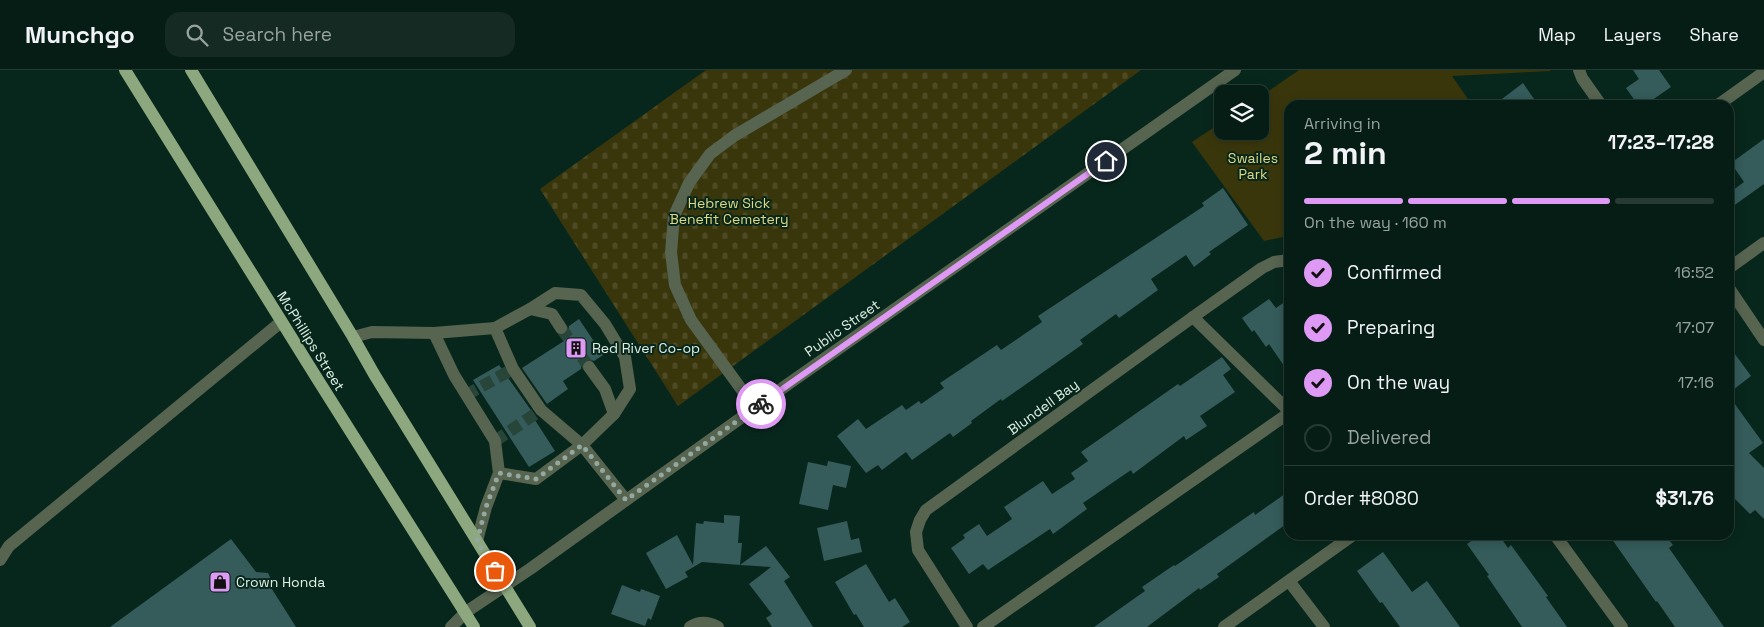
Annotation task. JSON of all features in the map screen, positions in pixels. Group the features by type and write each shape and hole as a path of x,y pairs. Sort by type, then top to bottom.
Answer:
{"main road":[{"name":"McPhillips Street","path":"125,70 281,322 474,627"},
{"path":"191,70 374,374 530,627"}],"street":[{"path":"755,408 691,320 675,285 671,252 674,216 689,183 710,154 734,136 846,70"},
{"name":"Public Street","path":"450,627 466,612 1235,70"},
{"path":"1579,70 1582,78 1597,100"},
{"path":"1725,100 1764,72"},
{"path":"1734,264 1764,243"},
{"name":"Blundell Bay","path":"967,627 918,550 916,532 926,510 1262,268 1274,262 1284,261"},
{"path":"353,337 372,332 434,333 495,328 556,293 581,296 605,324 625,358 630,389 614,414 582,445 536,479 499,473"},
{"path":"1734,295 1764,340"},
{"path":"530,309 552,314 561,328"},
{"path":"1193,317 1284,407"},
{"path":"0,560 9,546 281,322"},
{"path":"495,328 513,369 541,410 582,445 626,500"},
{"path":"434,333 454,375 495,441 499,473 486,507 477,541"},
{"path":"589,367 605,389 614,414"},
{"path":"982,627 1284,416"},
{"path":"1224,627 1346,540"},
{"path":"1559,540 1622,627"},
{"path":"1289,581 1324,627"},
{"path":"690,627 700,622 711,623 718,627"}],"green space":[{"name":"Hebrew Sick Benefit Cemetery","path":"706,70 1141,70 678,406 540,189"},
{"name":"Swailes Park","path":"1299,70 1550,70 1452,76 1469,100 1284,100 1284,237 1264,241 1192,142 1214,127 1214,140 1269,140 1269,91"}],"building":[{"path":"1633,70 1659,70 1671,87 1652,100 1634,100 1626,88 1639,79"},
{"path":"1523,83 1534,99 1533,100 1501,100"},
{"path":"1764,139 1764,184 1734,205 1734,189 1744,182 1734,167 1734,161"},
{"path":"1223,188 1248,225 1209,252 1211,254 1194,267 1186,255 1151,279 1158,290 1119,318 1116,314 1080,340 1083,344 1002,401 1001,399 953,437 950,433 912,460 906,452 882,470 878,465 866,473 837,436 858,419 866,429 902,405 906,410 919,401 921,404 944,388 940,383 997,345 1001,350 1042,322 1038,316 1204,206 1202,203"},
{"path":"1269,299 1276,308 1284,302 1284,366 1269,344 1266,347 1254,330 1252,332 1242,318"},
{"path":"579,319 603,355 594,361 589,359 584,361 581,364 581,369 563,381 568,389 547,404 522,368 564,341 561,336 568,332 569,326"},
{"path":"1734,353 1751,376 1734,389"},
{"path":"1222,357 1231,369 1223,375 1235,392 1200,416 1207,426 1186,440 1184,436 1133,474 1131,470 1083,503 1087,509 1053,534 1050,529 988,570 983,564 969,574 951,548 965,538 963,535 979,524 987,536 1012,519 1004,507 1043,481 1052,494 1075,479 1071,473 1088,461 1081,452 1178,384 1180,386"},
{"path":"499,365 533,413 531,414 555,451 529,467 473,380"},
{"path":"1734,403 1763,443 1749,453 1764,468 1764,519 1755,510 1750,514 1734,498"},
{"path":"828,461 851,466 846,488 833,485 828,510 799,504 808,462 827,466"},
{"path":"1284,495 1284,526 1217,574 1219,577 1200,590 1199,588 1147,627 1094,627 1145,591 1142,587 1254,512 1255,515"},
{"path":"724,515 740,516 738,543 742,543 740,565 702,562 685,572 688,577 666,589 646,553 677,535 693,565 696,523 703,524 704,521 724,523"},
{"path":"847,521 851,540 859,538 862,552 824,561 817,528"},
{"name":"Crown Honda","path":"231,539 256,572 268,573 270,586 296,627 110,627"},
{"path":"1473,540 1502,540 1508,548 1511,545 1548,596 1546,597 1567,627 1522,627 1467,544"},
{"path":"1613,540 1669,540 1673,545 1669,548 1724,627 1675,627"},
{"path":"766,546 790,577 784,581 813,627 772,627 766,618 772,614 749,584 771,567 740,565"},
{"path":"1383,552 1412,592 1427,581 1460,627 1400,627 1357,571"},
{"path":"866,564 889,602 895,598 910,622 902,627 864,627 856,614 854,615 835,582"},
{"path":"622,585 640,592 641,589 660,596 651,620 648,618 645,626 611,614"}],"tunnel":[{"path":"561,328 589,367"},
{"path":"466,395 513,369"},
{"path":"495,441 541,410"}],"way so far":[{"path":"495,571 477,541 486,507 499,473 536,479 582,445 626,500 761,404"}],"place":[{"name":"Red River Co-op","path":"576,348"},
{"name":"Crown Honda","path":"220,582"}],"route":[{"path":"761,404 1106,161"}]}
